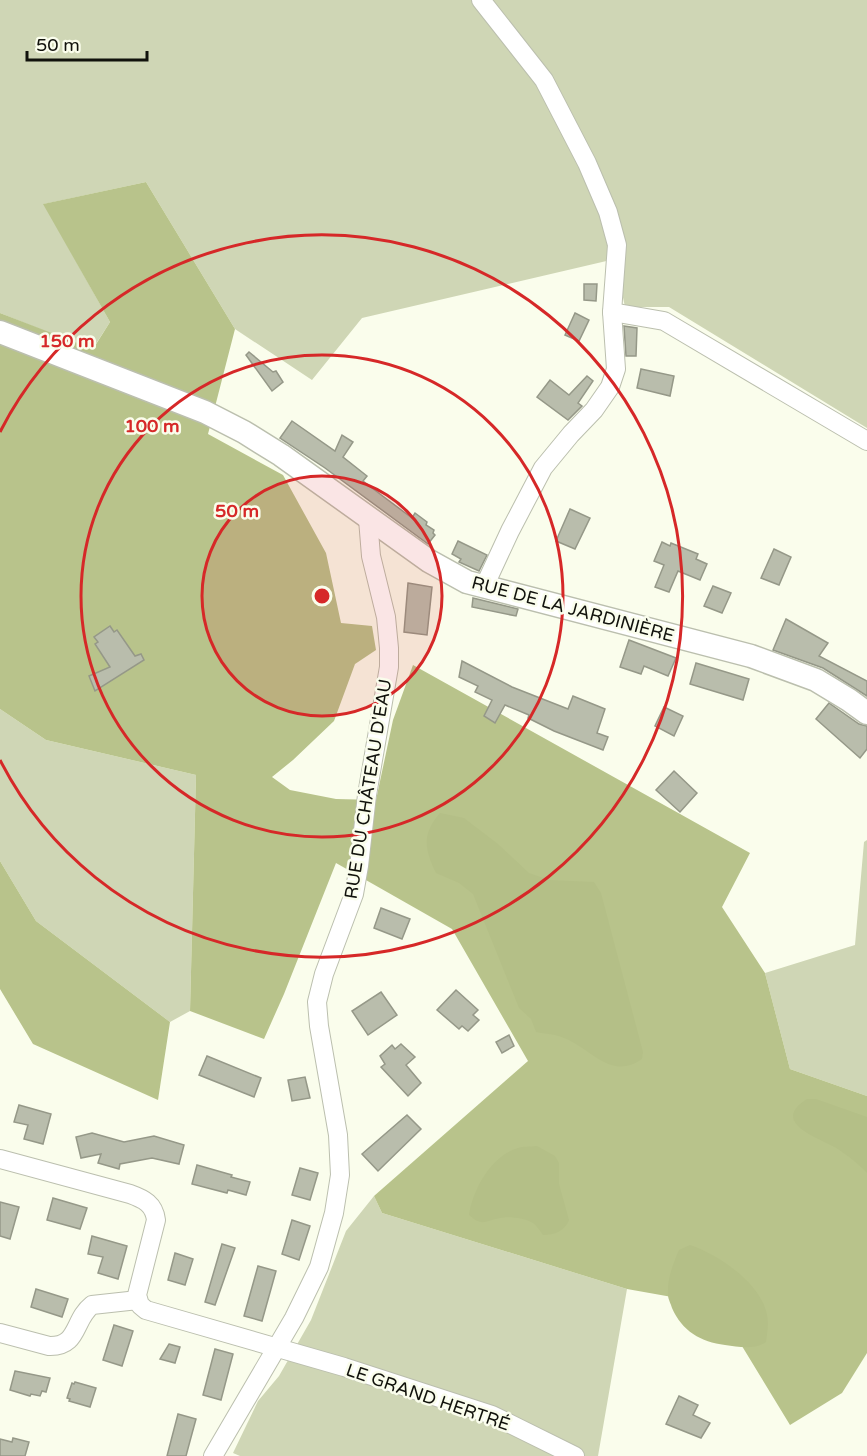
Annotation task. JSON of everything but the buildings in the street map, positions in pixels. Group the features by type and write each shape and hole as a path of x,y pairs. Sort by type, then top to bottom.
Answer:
{"street":[{"path":"481,0 544,80 587,163 608,212 617,245 612,312 616,369 610,387 594,410 543,468 484,587"},
{"path":"612,312 664,321 867,441"},
{"name":"RUE DE LA JARDINIÈRE","path":"0,332 205,412 244,432 281,454 429,561 467,582 751,656 816,680 867,713"},
{"name":"RUE DU CHÂTEAU D'EAU","path":"213,1456 278,1348 322,1257 334,1213 340,1175 338,1135 317,1002 324,974 354,894 367,795 389,667 386,616 371,556 368,519"},
{"path":"0,1159 130,1194 147,1201 153,1207 156,1220 138,1288 138,1300 92,1305 85,1310 70,1340 57,1346 0,1333"},
{"name":"LE GRAND HERTRÉ","path":"138,1300 146,1310 344,1367 492,1415 574,1456"}],"shaded area":[{"path":"0,0 867,0 867,428 669,307 625,307 615,259 362,318 312,380 235,329 146,182 44,204 110,322 92,350 0,313"},
{"path":"146,182 235,329 208,434 283,475 326,553 341,623 372,626 376,650 355,664 334,721 272,777 290,790 336,799 376,800 393,720 413,665 750,853 722,907 765,973 790,1069 867,1096 867,1353 842,1393 790,1425 717,1305 627,1289 382,1213 374,1196 528,1061 452,929 336,863 264,1039 190,1011 196,775 46,740 0,709 0,313 93,349 110,322 43,204"},
{"path":"0,709 46,740 196,775 190,1011 170,1022 36,921 0,861"},
{"path":"440,813 464,818 498,844 529,873 549,880 594,882 601,893 643,1052 642,1059 631,1065 610,1065 564,1038 536,1032 531,1019 519,1008 473,894 459,883 436,873 432,864 427,849 428,835"},
{"path":"867,840 867,1096 790,1069 765,973 855,945 864,842"},
{"path":"0,861 36,921 170,1022 158,1100 33,1044 0,989"},
{"path":"807,1099 816,1099 867,1117 867,1173 838,1149 811,1135 795,1123 793,1116 796,1108"},
{"path":"537,1146 555,1156 559,1163 559,1184 569,1220 565,1227 555,1233 543,1235 530,1221 504,1217 481,1222 469,1215 479,1184 492,1166 508,1152 520,1147"},
{"path":"374,1196 382,1213 627,1289 598,1456 240,1456 233,1453 258,1401 279,1376 311,1320 346,1231"},
{"path":"690,1245 726,1263 748,1281 757,1292 767,1315 766,1342 746,1347 716,1343 693,1334 681,1323 669,1300 668,1283 679,1250"}]}
